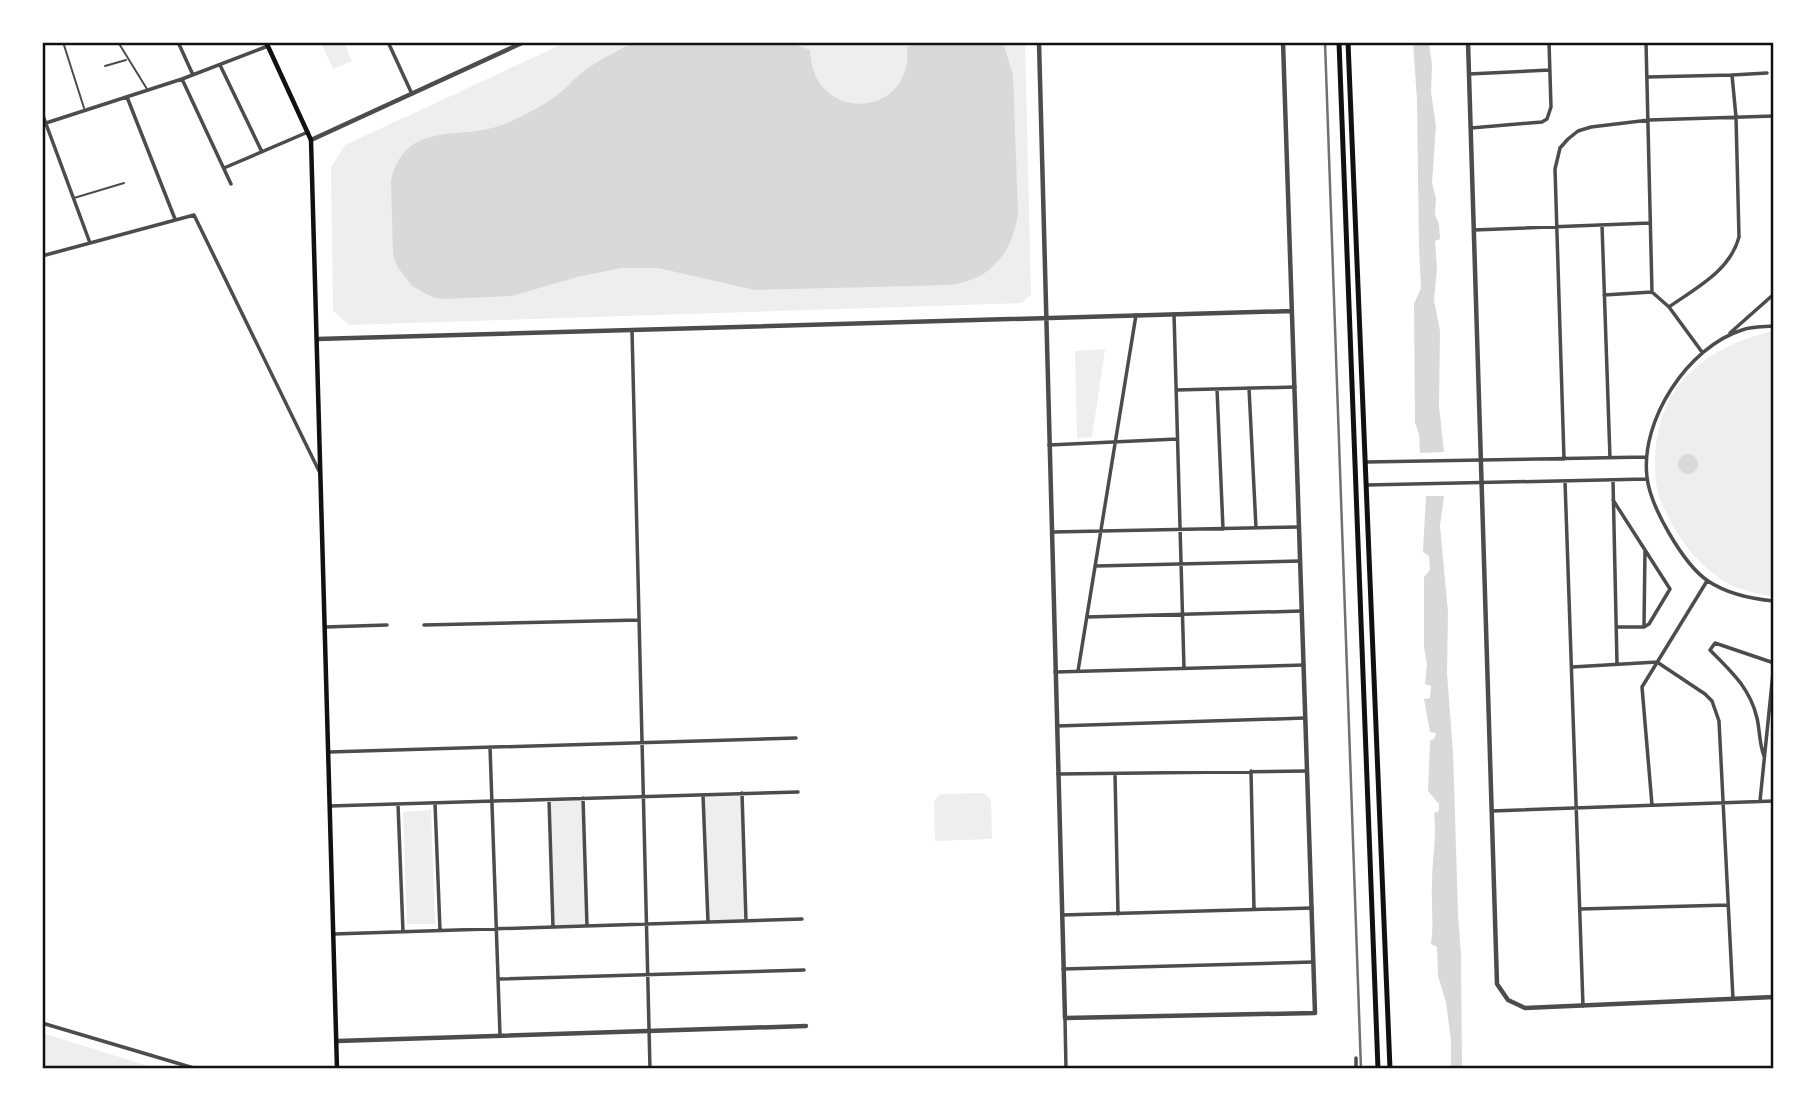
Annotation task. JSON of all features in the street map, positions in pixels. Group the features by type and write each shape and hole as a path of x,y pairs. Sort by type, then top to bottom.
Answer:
{"highway":[{"path":"1339,42 1378,1069"},
{"path":"1348,42 1390,1069"},
{"path":"1355,462 1366,462"},
{"path":"1356,485 1367,485"}],"main road":[{"path":"267,44 311,140 337,1069"}],"street":[{"path":"178,42 192,75"},
{"path":"388,42 412,94"},
{"path":"505,42 508,49"},
{"path":"311,140 524,42"},
{"path":"1039,42 1066,1069"},
{"path":"1065,1018 1315,1013 1283,42"},
{"path":"1468,42 1497,984 1508,1000 1525,1008 1774,997"},
{"path":"1471,128 1545,121 1551,107 1549,42"},
{"path":"1646,42 1653,292 1669,307 1702,352"},
{"path":"46,123 182,79 267,44"},
{"path":"220,65 262,152"},
{"path":"1469,74 1550,70"},
{"path":"1647,77 1767,73"},
{"path":"1669,307 1726,265 1735,252 1739,237 1736,117 1732,75"},
{"path":"182,79 231,184"},
{"path":"127,97 175,219"},
{"path":"42,113 90,243"},
{"path":"1564,459 1555,169 1560,148 1578,131 1591,127 1649,120 1774,116"},
{"path":"224,168 308,132"},
{"path":"42,256 194,215 321,474"},
{"path":"1474,230 1651,223"},
{"path":"1602,225 1610,458"},
{"path":"1604,295 1653,292"},
{"path":"1774,294 1726,337 1702,352 1679,377 1657,417 1646,457 1647,479 1669,534 1707,580 1733,592 1774,601"},
{"path":"317,339 1292,311"},
{"path":"1174,314 1184,668"},
{"path":"1078,671 1136,315"},
{"path":"1726,337 1752,327 1774,326"},
{"path":"632,330 650,1069"},
{"path":"1177,390 1295,387"},
{"path":"1249,388 1256,528"},
{"path":"1217,389 1223,529"},
{"path":"1049,445 1178,439"},
{"path":"1366,462 1646,457"},
{"path":"1367,485 1647,479"},
{"path":"1613,480 1617,664"},
{"path":"1565,481 1583,1006"},
{"path":"1614,500 1670,589 1649,624 1644,627 1616,627"},
{"path":"1052,532 1299,527"},
{"path":"1644,627 1645,550"},
{"path":"1095,566 1300,561"},
{"path":"1652,805 1642,687 1707,580"},
{"path":"1087,617 1302,611"},
{"path":"424,625 639,620"},
{"path":"325,627 387,625"},
{"path":"1760,801 1774,663 1715,643 1710,650 1739,678 1751,698 1764,756"},
{"path":"1571,667 1657,662 1705,694 1716,709 1719,721 1733,999"},
{"path":"1055,672 1304,665"},
{"path":"1057,726 1305,718"},
{"path":"328,752 796,738"},
{"path":"490,747 500,1036"},
{"path":"1251,771 1254,910"},
{"path":"1058,774 1307,771"},
{"path":"1115,774 1118,914"},
{"path":"330,806 798,792"},
{"path":"741,793 746,921"},
{"path":"703,795 708,922"},
{"path":"583,799 587,926"},
{"path":"549,800 554,927"},
{"path":"1492,811 1774,801"},
{"path":"435,803 440,930"},
{"path":"398,804 403,932"},
{"path":"1579,909 1728,905"},
{"path":"1062,915 1311,908"},
{"path":"334,934 802,919"},
{"path":"1063,969 1313,962"},
{"path":"498,979 804,970"},
{"path":"42,1023 197,1069"},
{"path":"337,1041 806,1026"},
{"path":"1356,1058 1356,1069"}],"lane":[{"path":"63,42 85,110"},
{"path":"118,42 148,90"},
{"path":"105,66 127,60"},
{"path":"73,198 124,183"}],"shaded area":[{"path":"321,42 344,42 352,61 333,69"},
{"path":"567,42 1025,42 1031,294 1022,303 349,325 333,311 331,168 345,145"},
{"path":"636,42 788,42 810,50 815,75 827,92 844,101 862,104 880,99 896,88 905,71 907,47 921,42 1003,42 1013,75 1018,214 1011,241 1005,252 988,271 950,285 755,290 658,268 621,268 577,277 512,296 434,298 412,286 397,266 393,255 391,181 398,161 409,148 436,136 488,129 512,121 550,100 593,65"},
{"path":"1413,42 1429,42 1432,65 1431,92 1436,126 1432,183 1440,239 1435,241 1437,269 1434,300 1440,331 1439,406 1444,452 1420,453 1419,434 1415,423 1414,304 1421,288 1417,100"},
{"path":"1774,331 1774,597 1730,584 1714,574 1693,554 1674,527 1659,496 1655,456 1659,429 1668,403 1674,391 1691,371 1724,348"},
{"path":"1105,349 1092,437 1077,438 1075,351"},
{"path":"1684,454 1692,454 1698,464 1692,474 1684,474 1678,468 1678,460"},
{"path":"1426,496 1444,496 1440,526 1448,612 1447,673 1461,956 1462,1069 1451,1069 1446,1002 1438,976 1437,947 1431,944 1434,813 1439,811 1439,804 1428,791 1430,741 1436,733 1430,732 1424,699 1430,698 1431,686 1425,684 1427,665 1424,647 1424,577 1430,570 1429,556 1423,552"},
{"path":"742,793 746,921 707,922 703,795"},
{"path":"984,793 991,799 992,839 935,841 934,801 941,794"},
{"path":"583,798 587,926 553,927 549,800"},
{"path":"431,810 435,924 407,924 403,812"},
{"path":"42,1033 158,1069 42,1067"}],"railway":[{"path":"1325,42 1361,1069"}]}
